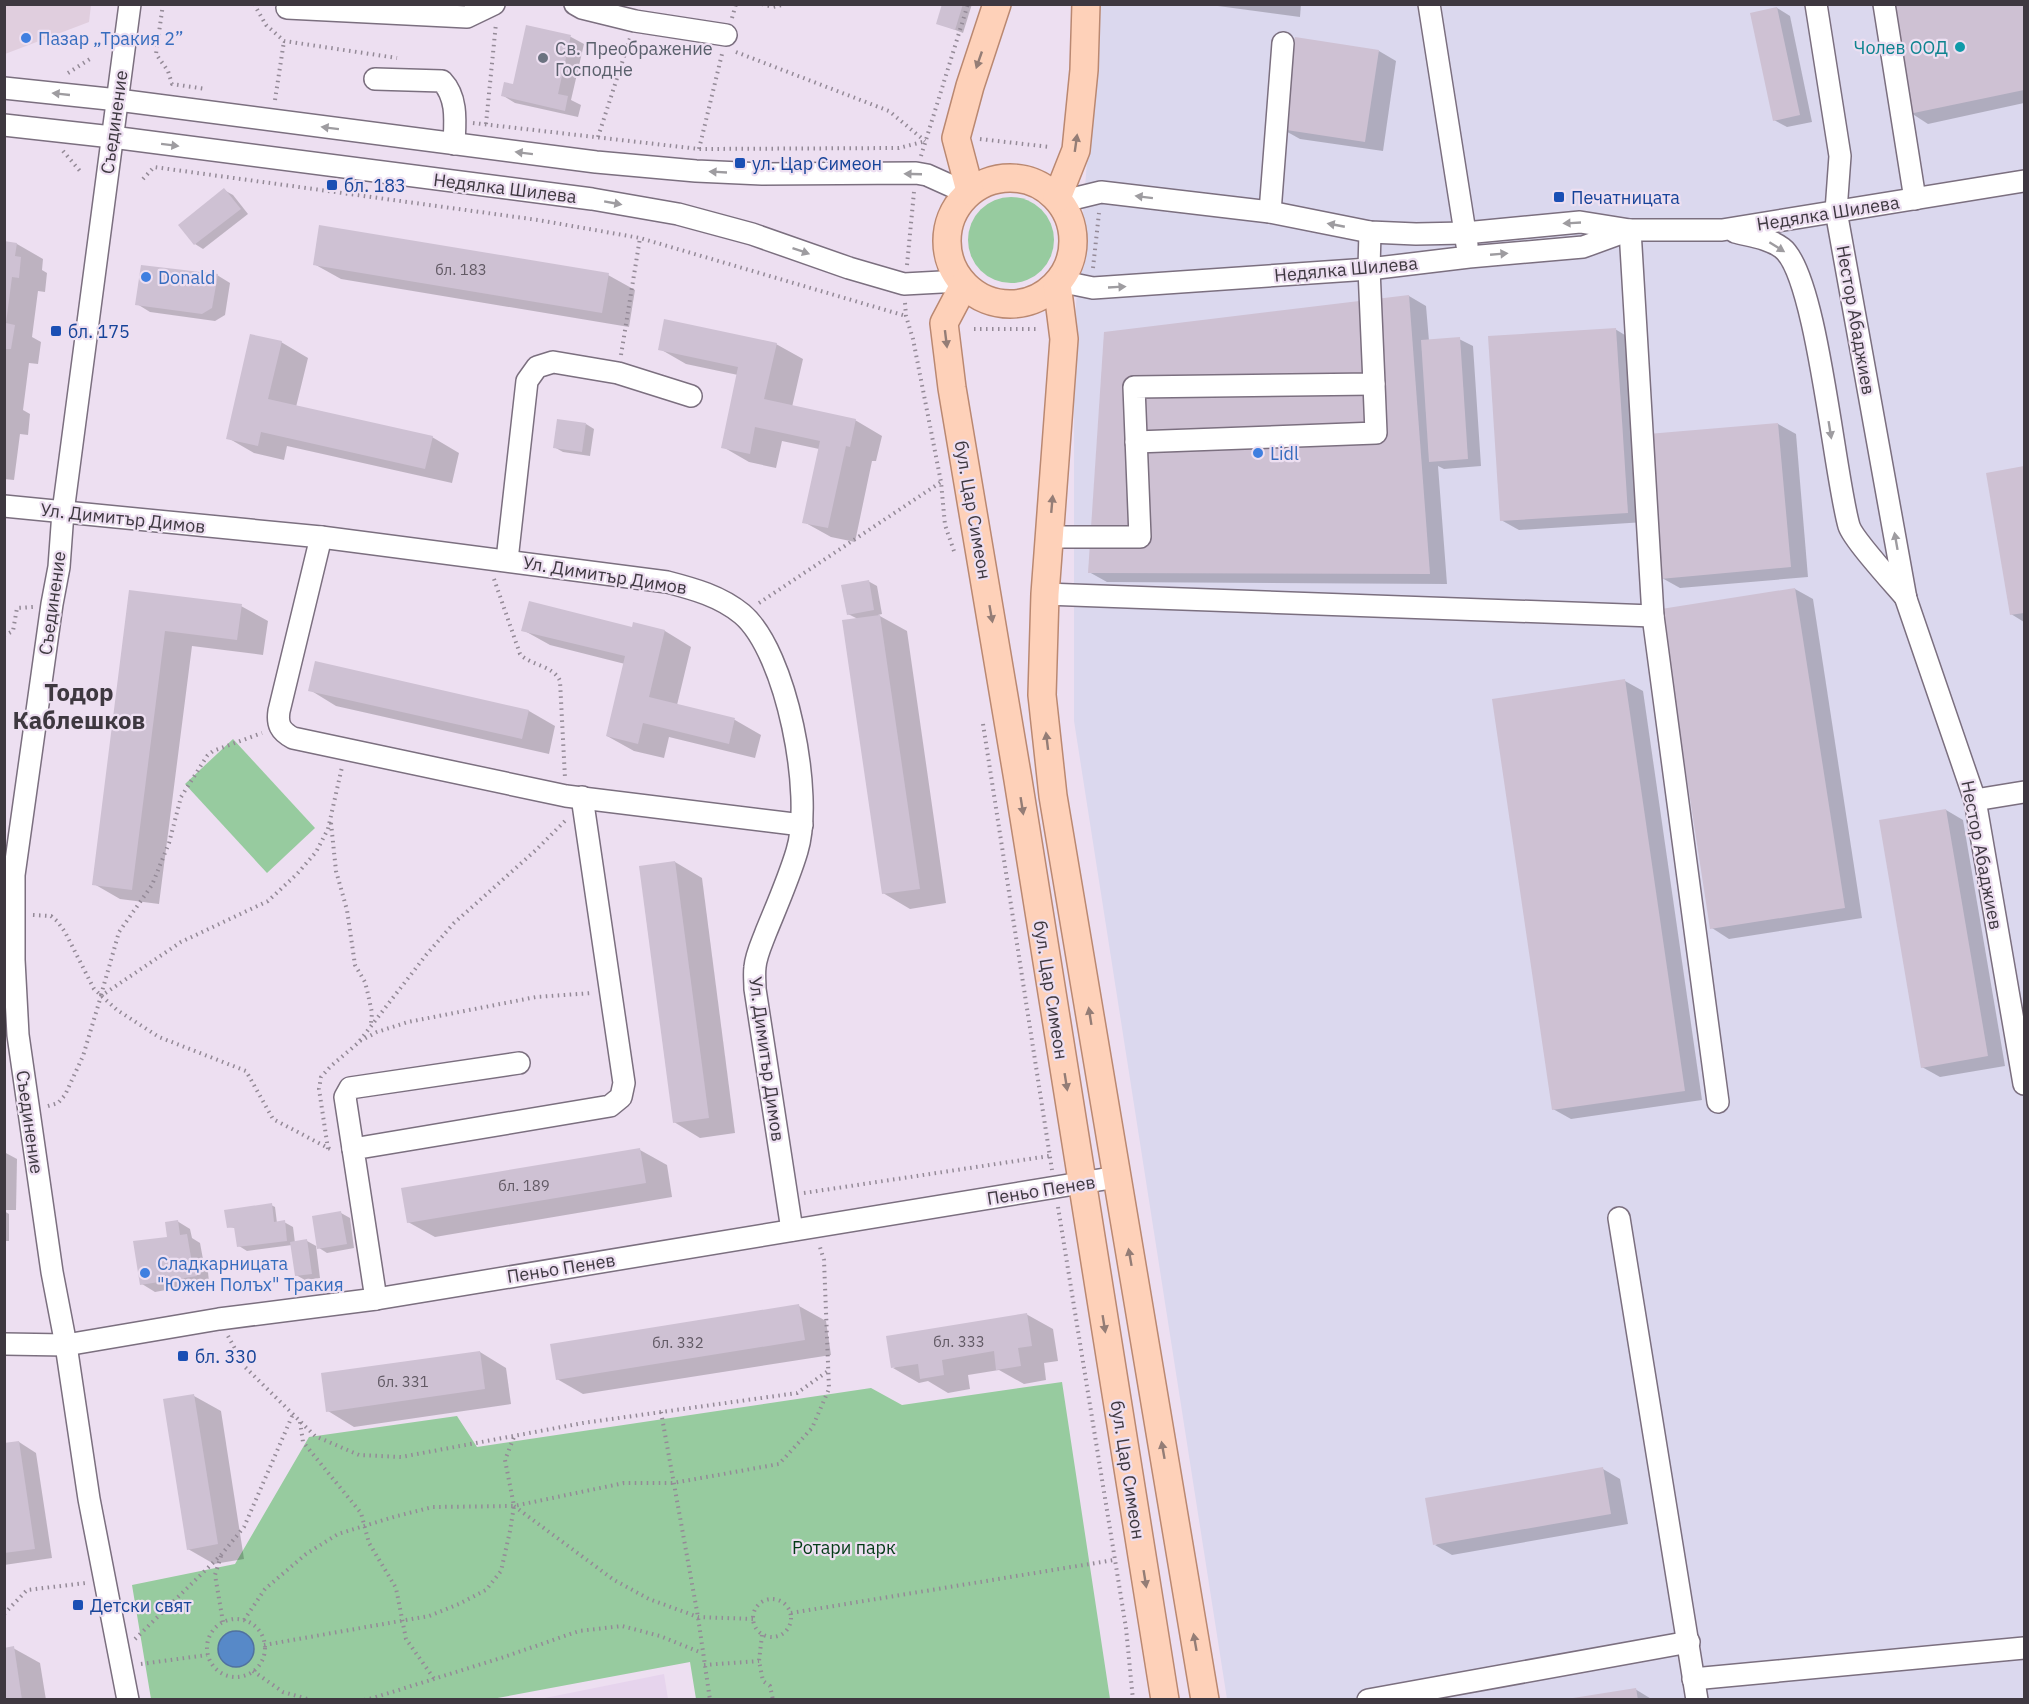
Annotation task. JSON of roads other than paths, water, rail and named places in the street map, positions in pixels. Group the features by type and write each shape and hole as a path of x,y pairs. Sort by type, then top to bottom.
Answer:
{"main road":[{"path":"969,192 956,138 970,86 998,4"},
{"path":"1059,200 1076,150 1084,70 1086,4"},
{"path":"1006,177 1025,178 1042,186 1059,200 1070,220 1074,241 1070,262 1058,282 1043,295 1028,302 1011,305 994,303 978,296 962,283 951,265 946,246 948,226 955,208 969,192 987,181 1006,177"},
{"name":"бул. Цар Симеон","path":"1058,282 1064,339 1045,594 1042,695 1053,796 1205,1700"},
{"name":"бул. Цар Симеон","path":"962,283 944,323 952,388 1018,780 1165,1700"}],"street":[{"name":"Съединение","path":"128,1700 89,1499 28,1112 18,1035 14,914 15,875 59,567 63,512 130,4"},
{"path":"575,4 582,8 725,41"},
{"path":"1429,4 1469,257"},
{"name":"Нестор Абаджиев","path":"1816,4 1840,156 1836,211 1906,599 1975,800 2025,1084"},
{"path":"1884,4 1915,199"},
{"path":"287,8 466,17 490,7"},
{"path":"1270,212 1283,43"},
{"path":"375,79 442,81 449,89 454,101 454,144"},
{"name":"Недялка Шилева","path":"4,88 118,100 596,162 762,174 916,173 927,175 969,192"},
{"name":"Недялка Шилева","path":"4,125 592,199 678,214 752,234 849,268 904,284 962,283"},
{"name":"Недялка Шилева","path":"1059,200 1101,192 1270,212 1370,232 1466,233 1580,222 1630,230 1722,230 2025,181"},
{"name":"Недялка Шилева","path":"1058,282 1093,288 1369,269 1583,247 1630,230"},
{"path":"1630,230 1653,615 1718,1102"},
{"name":"Нестор Абаджиев","path":"1722,230 1759,237 1783,249 1799,272 1810,307 1836,465 1850,529 1906,599"},
{"path":"1136,442 1376,433 1369,269 1370,232"},
{"path":"498,559 527,381 537,367 553,362 618,373 691,396"},
{"path":"1050,537 1140,537 1134,387 1374,384"},
{"name":"Ул. Димитър Димов","path":"4,506 321,537 667,582 696,589 719,599 742,614 755,628 769,652 791,713 801,790 802,825 798,850 755,966 755,989 792,1230"},
{"path":"321,537 279,711 279,727 285,734 292,738 577,799 802,825"},
{"path":"1045,594 1653,615"},
{"path":"1975,800 2025,792"},
{"path":"353,1149 610,1106 621,1097 624,1083 577,799"},
{"path":"376,1299 345,1097 350,1088 519,1063"},
{"name":"Пеньо Пенев","path":"4,1344 66,1345 219,1319 376,1299 1117,1178"},
{"path":"1619,1218 1695,1689 2025,1648"},
{"path":"1368,1700 1689,1642"}],"water":[{"path":"236,1631 249,1636 254,1649 249,1662 236,1667 223,1662 218,1649 223,1636"}],"place":[{"name":"Пазар „Тракия 2”","path":"26,38"},
{"name":"Чолев ООД","path":"1960,47"},
{"name":"Св. Преображение Господне","path":"543,58"},
{"name":"ул. Цар Симеон","path":"740,163"},
{"name":"бл. 183","path":"332,185"},
{"name":"Печатницата","path":"1559,197"},
{"name":"Donald","path":"146,277"},
{"name":"бл. 175","path":"56,331"},
{"name":"Lidl","path":"1258,453"},
{"name":"Сладкарницата \"Южен Полъх\" Тракия","path":"145,1273"},
{"name":"бл. 330","path":"183,1356"},
{"name":"Детски свят","path":"78,1605"}],"district":[{"name":"Тодор Каблешков","path":"79,706"}],"park label":[{"name":"Ротари парк","path":"844,1547"}]}
